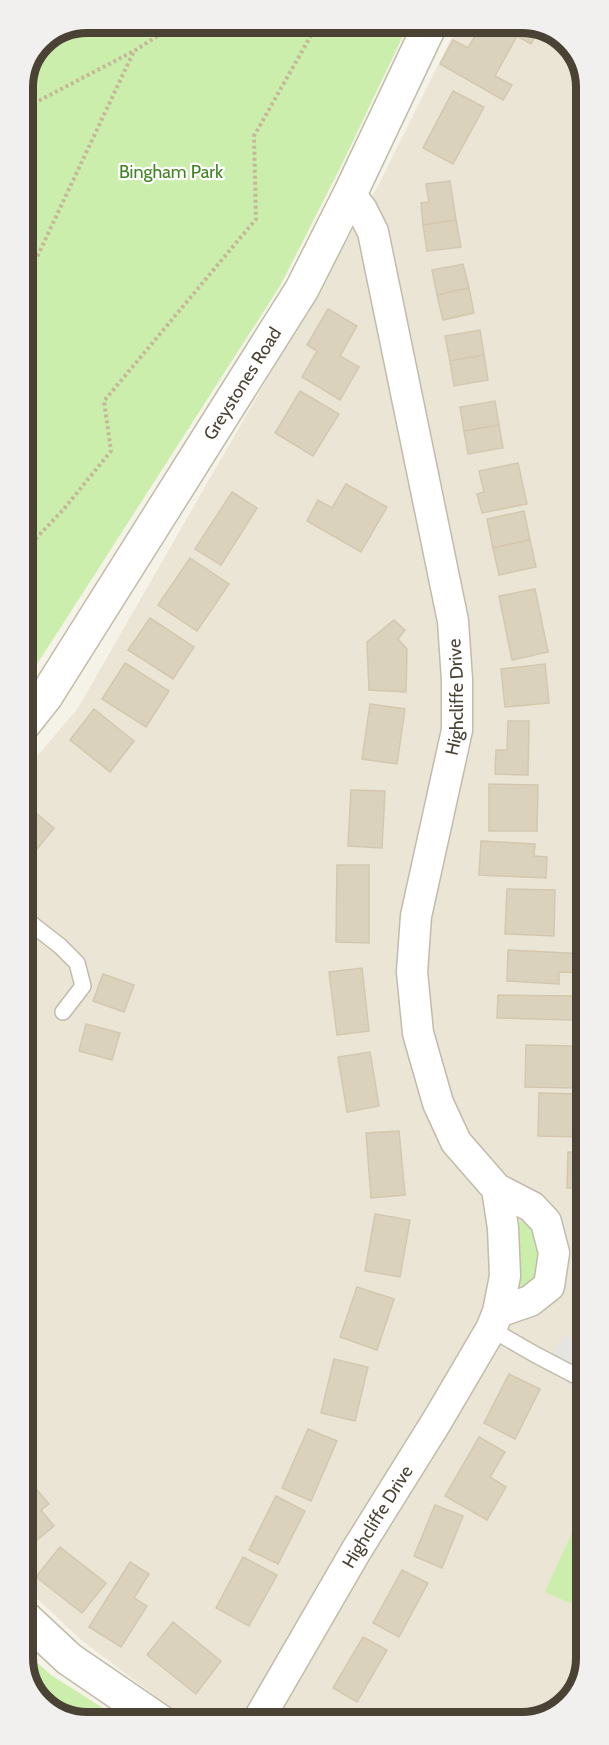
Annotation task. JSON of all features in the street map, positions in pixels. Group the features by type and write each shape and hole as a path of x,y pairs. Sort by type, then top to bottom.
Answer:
{"street":[{"name":"Greystones Road","path":"33,712 46,696 302,289 426,33"},
{"name":"Highcliffe Drive","path":"350,194 374,232 453,621 458,680 457,730 416,916 412,972 418,1033 438,1103 456,1142 497,1189 532,1207 546,1222 554,1253 549,1286 530,1301 494,1320"},
{"name":"Highcliffe Drive","path":"264,1712 356,1551 437,1421 494,1320 505,1276 505,1252 497,1189"},
{"path":"33,1625 69,1659 146,1712"}],"lane":[{"path":"33,925 77,963 83,986 63,1012"},
{"path":"494,1320 536,1355 576,1375"}],"path":[{"path":"33,104 134,51 161,33"},
{"path":"33,542 63,510 111,451 104,401 256,219 254,136 312,33"},
{"path":"33,260 37,257 134,51"}],"shaded area":[{"path":"454,33 532,34 555,44 567,57 576,80 576,1665 570,1682 560,1696 552,1703 529,1712 178,1712 80,1639 33,1595 33,761 78,708 378,186"},
{"path":"566,1335 576,1344 576,1392 542,1362"}],"green space":[{"name":"Bingham Park","path":"87,33 404,33 343,162 280,286 33,670 33,87 37,67 49,49 67,37"},
{"path":"523,1221 541,1230 542,1277 530,1288 522,1287 516,1282 515,1224"},
{"path":"576,1524 576,1606 545,1592"},
{"path":"33,1659 51,1675 109,1712 77,1711 54,1701 42,1688 35,1672"}],"building":[{"path":"474,33 525,33 535,37 531,44 517,36 495,76 512,85 503,100 440,64 453,40 468,48 476,34"},
{"path":"453,91 484,107 453,164 423,148"},
{"path":"450,181 456,220 423,225 421,203 429,202 426,184"},
{"path":"456,220 461,247 427,251 423,225"},
{"path":"463,264 469,288 437,295 432,270"},
{"path":"469,288 474,313 443,320 437,295"},
{"path":"328,309 357,326 340,356 359,367 340,400 302,377 317,351 307,345"},
{"path":"480,330 484,355 450,361 445,336"},
{"path":"484,355 488,380 454,386 450,361"},
{"path":"300,391 339,414 313,456 275,433"},
{"path":"495,401 499,425 464,431 460,407"},
{"path":"499,425 503,448 468,454 464,431"},
{"path":"518,463 527,504 482,513 477,494 484,492 479,471"},
{"path":"346,484 387,507 361,552 307,521 318,500 332,508"},
{"path":"232,492 257,508 221,565 195,549"},
{"path":"524,511 530,540 493,548 487,519"},
{"path":"530,540 536,567 499,575 493,548"},
{"path":"190,558 229,584 197,631 158,605"},
{"path":"535,589 548,652 512,660 499,596"},
{"path":"150,618 194,647 173,679 128,650"},
{"path":"394,620 405,630 398,639 407,649 406,692 369,690 367,642"},
{"path":"125,663 169,691 146,727 102,699"},
{"path":"545,664 549,703 505,707 501,669"},
{"path":"370,704 405,709 397,764 362,759"},
{"path":"94,709 134,741 110,772 70,740"},
{"path":"508,721 529,721 528,775 495,774 496,750 507,750"},
{"path":"489,784 538,785 537,831 489,831"},
{"path":"351,790 385,791 382,848 348,846"},
{"path":"33,811 54,828 33,854"},
{"path":"481,841 535,844 534,856 547,857 546,878 479,875"},
{"path":"337,865 369,865 369,943 336,942"},
{"path":"507,889 555,890 554,936 505,934"},
{"path":"508,950 576,953 576,973 559,972 559,984 507,981"},
{"path":"362,968 369,1031 337,1035 329,972"},
{"path":"103,974 134,985 124,1012 93,1001"},
{"path":"498,995 574,996 574,1020 497,1018"},
{"path":"86,1024 120,1033 112,1060 79,1051"},
{"path":"526,1045 575,1046 574,1088 525,1087"},
{"path":"370,1052 379,1106 347,1112 338,1057"},
{"path":"539,1093 576,1094 576,1137 538,1136"},
{"path":"399,1131 405,1195 371,1198 366,1133"},
{"path":"568,1152 576,1152 576,1188 567,1188"},
{"path":"375,1214 410,1220 400,1277 365,1271"},
{"path":"357,1287 394,1299 377,1350 340,1337"},
{"path":"334,1359 368,1367 355,1421 321,1413"},
{"path":"509,1374 540,1389 515,1439 484,1423"},
{"path":"308,1429 337,1441 311,1501 282,1488"},
{"path":"479,1437 505,1452 490,1477 506,1487 487,1520 445,1496"},
{"path":"33,1485 49,1504 41,1510 54,1526 33,1543"},
{"path":"276,1496 305,1511 278,1564 249,1550"},
{"path":"435,1505 463,1516 442,1568 414,1556"},
{"path":"60,1547 106,1583 82,1613 36,1577"},
{"path":"243,1557 277,1575 249,1626 216,1608"},
{"path":"130,1562 149,1574 134,1598 147,1606 121,1647 89,1627"},
{"path":"402,1570 428,1583 399,1637 373,1623"},
{"path":"173,1622 221,1661 196,1694 147,1655"},
{"path":"363,1637 387,1650 357,1702 333,1688"}]}
